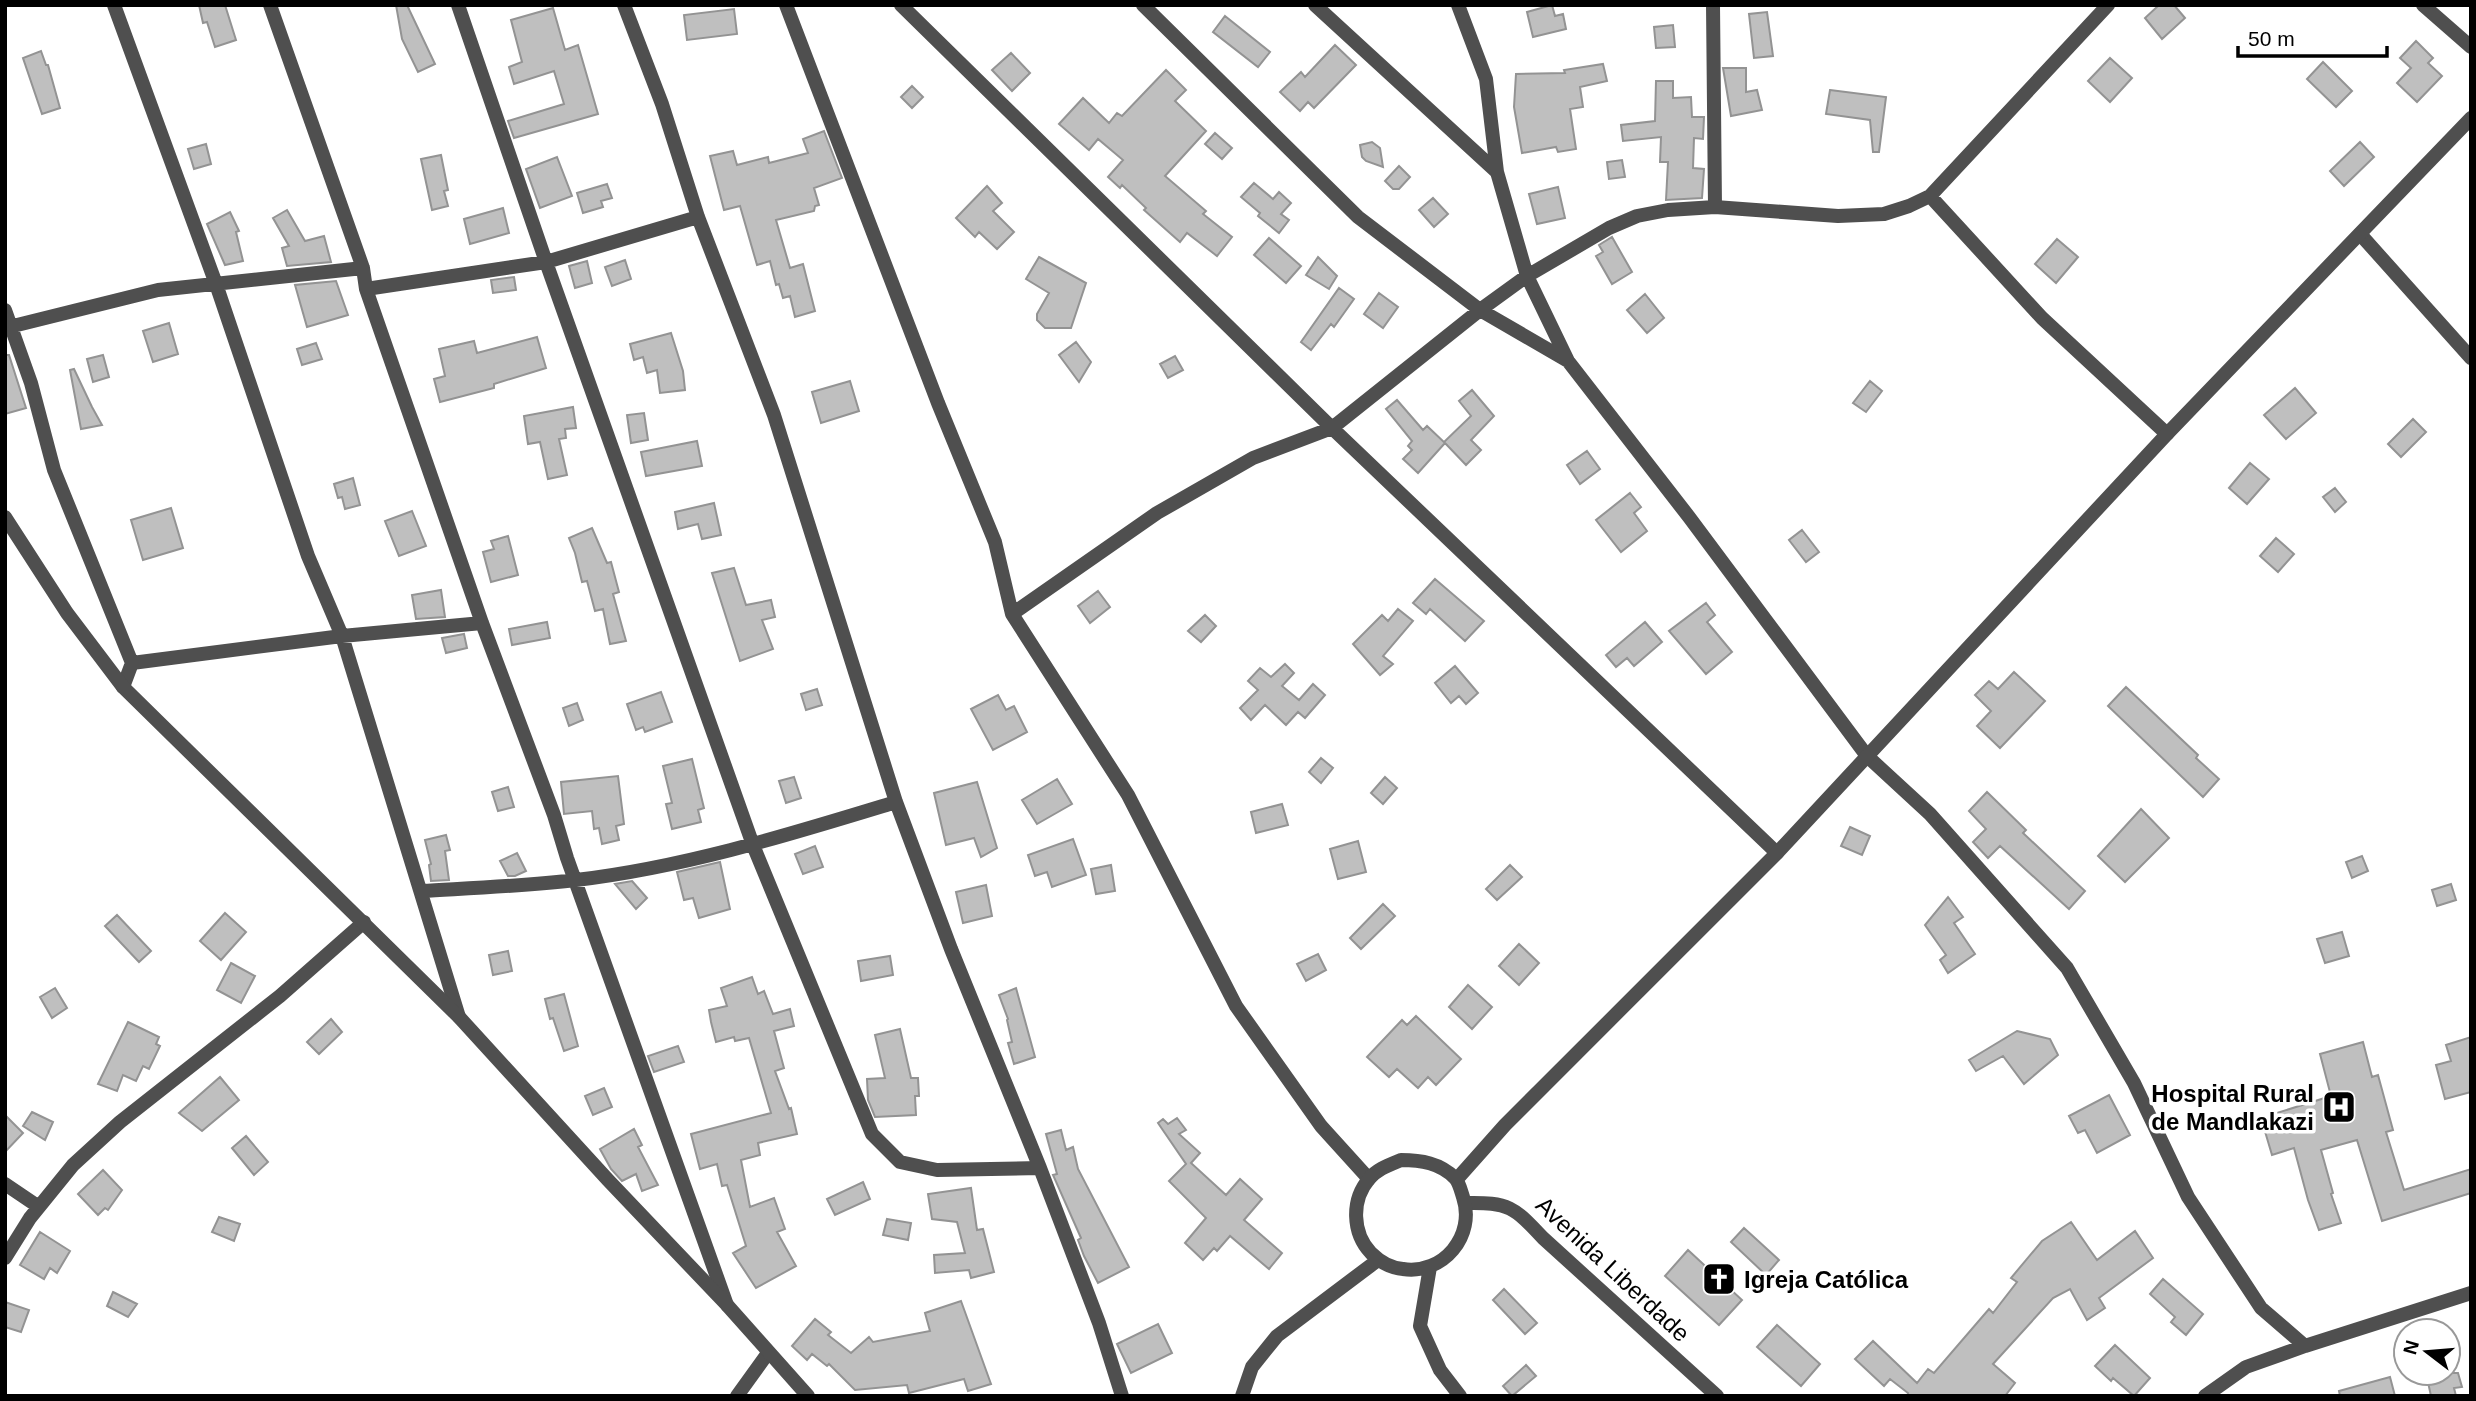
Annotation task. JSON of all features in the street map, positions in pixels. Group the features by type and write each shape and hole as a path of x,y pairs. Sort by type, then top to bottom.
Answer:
{"street":[{"path":"114,5 216,284 308,556 342,636 459,1017"},
{"path":"270,5 363,268 366,289 482,623 554,815 727,1305"},
{"path":"458,5 546,262 753,845 872,1134 900,1161 937,1170 1040,1168"},
{"path":"624,5 662,104 698,217 774,415 896,802 951,949 1100,1323 1122,1396"},
{"path":"786,5 938,403 995,542 1012,614 1128,795 1236,1006 1321,1126 1369,1179"},
{"path":"901,5 1332,428 1777,853"},
{"path":"1315,5 1497,172"},
{"path":"1458,5 1486,79 1497,172 1527,276 1568,361 1689,517 1867,756 1930,814 2067,968 2134,1083 2189,1197 2261,1308 2305,1346"},
{"path":"1713,5 1715,207"},
{"path":"1012,614 1169,506 1253,458 1332,428 1527,276 1609,228 1637,216 1668,210 1715,207 1838,216 1884,214 1930,196 2108,5"},
{"path":"2423,5 2471,47"},
{"path":"1150,8 1358,217 1480,310 1568,361"},
{"path":"1457,1179 1505,1125 1777,853 2167,434 2471,118"},
{"path":"1930,196 2042,318 2167,434"},
{"path":"366,289 546,262 698,217"},
{"path":"2360,234 2471,358"},
{"path":"8,328 158,290 363,268"},
{"path":"5,310 8,328 31,383 54,470 132,663 123,687"},
{"path":"5,517 67,613 123,687 459,1017 808,1396"},
{"path":"132,663 342,636 482,623"},
{"path":"422,891 576,880 644,869 753,845 896,802"},
{"path":"5,1258 38,1207 73,1165 120,1122 281,996 364,922"},
{"path":"1401,1160 1419,1160 1437,1166 1457,1179 1465,1203 1466,1219 1463,1235 1449,1254 1430,1267 1412,1270 1394,1268 1378,1260 1366,1247 1358,1231 1356,1213 1359,1195 1369,1179 1383,1167 1401,1160"},
{"path":"5,1184 38,1207"},
{"name":"Avenida Liberdade","path":"1465,1203 1494,1204 1517,1210 1543,1238 1717,1396"},
{"path":"1242,1396 1252,1367 1277,1336 1378,1260"},
{"path":"1430,1267 1420,1326 1440,1370 1460,1396"},
{"path":"2205,1396 2246,1367 2471,1293"},
{"path":"737,1396 768,1353"}],"building":[{"path":"199,5 225,5 236,40 215,47 207,22 203,23"},
{"path":"396,5 407,5 435,64 418,72 402,39"},
{"path":"1552,5 1555,16 1563,14 1566,29 1533,37 1527,12"},
{"path":"2159,5 2174,5 2185,18 2162,39 2145,18"},
{"path":"553,8 565,50 578,45 598,114 514,138 508,121 564,104 554,71 514,84 509,67 522,62 511,20"},
{"path":"734,9 737,34 687,40 684,15"},
{"path":"1767,12 1773,56 1754,58 1749,14"},
{"path":"1225,16 1270,52 1258,67 1213,32"},
{"path":"1673,25 1675,47 1656,48 1654,27"},
{"path":"2416,41 2433,58 2428,63 2442,76 2417,102 2397,83 2411,68 2400,58"},
{"path":"1335,45 1356,65 1314,108 1308,102 1300,111 1280,92 1301,72 1305,77"},
{"path":"41,51 48,65 60,108 42,114 23,58"},
{"path":"1011,53 1030,73 1012,91 992,70"},
{"path":"2110,58 2132,78 2110,102 2088,81"},
{"path":"2323,62 2352,91 2336,107 2307,79"},
{"path":"1603,64 1607,81 1580,87 1583,107 1570,109 1576,149 1558,152 1556,147 1522,153 1514,107 1516,74 1565,73 1564,70"},
{"path":"1723,68 1746,68 1746,92 1757,90 1762,110 1731,116"},
{"path":"1166,70 1186,90 1175,101 1206,131 1165,176 1206,211 1203,214 1232,237 1217,256 1187,233 1180,242 1144,210 1146,208 1122,185 1120,188 1108,177 1123,160 1098,139 1089,150 1059,124 1083,98 1109,123 1117,113 1122,116"},
{"path":"1656,81 1673,81 1673,98 1691,97 1692,117 1704,117 1703,139 1694,138 1693,168 1704,169 1702,198 1666,200 1668,162 1660,162 1661,137 1623,141 1621,125 1655,121"},
{"path":"912,86 923,97 912,108 901,97"},
{"path":"1830,90 1886,97 1879,152 1873,152 1870,120 1826,114"},
{"path":"824,131 842,178 814,188 819,205 815,206 814,211 776,220 790,268 803,264 815,311 795,317 790,296 783,298 779,284 776,285 770,261 757,265 740,206 724,210 710,156 733,151 737,165 768,157 769,163 808,153 803,139"},
{"path":"1215,133 1232,148 1222,159 1205,144"},
{"path":"1372,142 1380,148 1383,167 1362,157 1360,145"},
{"path":"2360,142 2374,157 2344,186 2330,171"},
{"path":"206,144 211,164 194,169 188,149"},
{"path":"441,155 448,190 444,191 448,206 432,210 421,159"},
{"path":"557,157 572,196 540,208 526,169"},
{"path":"1622,160 1625,177 1609,179 1607,162"},
{"path":"1399,166 1410,177 1399,189 1393,189 1385,181"},
{"path":"1254,183 1273,199 1279,192 1291,203 1281,214 1289,220 1279,233 1258,216 1260,213 1241,197"},
{"path":"607,184 612,198 601,201 603,207 583,213 577,193"},
{"path":"987,186 1002,203 993,211 1014,232 997,249 979,232 975,237 956,218"},
{"path":"1558,187 1565,218 1537,224 1529,194"},
{"path":"1433,198 1448,214 1434,227 1419,210"},
{"path":"503,208 509,233 470,244 464,219"},
{"path":"287,210 305,241 324,236 331,262 287,266 282,248 289,246 273,218"},
{"path":"230,212 239,231 236,232 243,261 225,265 207,224"},
{"path":"1612,237 1632,272 1612,284 1596,256 1603,252 1599,245"},
{"path":"1269,238 1301,266 1286,283 1254,255"},
{"path":"2057,239 2078,257 2056,283 2035,264"},
{"path":"1039,257 1086,283 1071,328 1045,328 1037,320 1037,314 1049,293 1026,279"},
{"path":"1318,257 1337,276 1329,289 1306,275"},
{"path":"625,260 631,279 612,286 605,267"},
{"path":"587,261 592,283 575,288 569,266"},
{"path":"514,277 516,290 493,293 491,280"},
{"path":"336,281 348,315 307,327 295,285"},
{"path":"1339,288 1354,299 1334,327 1331,324 1311,350 1301,342"},
{"path":"1379,293 1398,307 1383,328 1364,314"},
{"path":"1645,294 1664,318 1647,333 1627,310"},
{"path":"169,323 178,354 153,362 143,331"},
{"path":"671,333 683,371 685,390 660,393 657,370 647,373 643,357 634,360 630,344"},
{"path":"537,337 546,368 494,384 494,388 440,402 434,379 445,376 439,349 474,341 477,353"},
{"path":"1076,342 1091,362 1079,382 1059,355"},
{"path":"316,343 322,359 302,365 297,349"},
{"path":"5,355 9,355 26,408 5,414"},
{"path":"103,355 109,377 93,382 87,359"},
{"path":"1175,356 1183,370 1168,378 1160,364"},
{"path":"74,369 102,425 81,429 70,370"},
{"path":"850,381 859,411 821,423 812,392"},
{"path":"1870,381 1882,391 1866,412 1853,403"},
{"path":"2295,388 2316,413 2286,439 2264,415"},
{"path":"1472,390 1494,416 1471,440 1481,450 1466,465 1444,442 1471,416 1459,401"},
{"path":"1397,400 1423,430 1427,426 1445,443 1418,473 1403,459 1412,450 1408,446 1412,441 1386,409"},
{"path":"573,407 576,428 565,429 566,438 559,439 567,475 548,479 540,442 528,444 524,416"},
{"path":"644,413 648,440 631,443 627,415"},
{"path":"2413,419 2426,432 2401,457 2388,444"},
{"path":"697,441 702,466 646,476 641,452"},
{"path":"1587,451 1600,469 1580,484 1567,465"},
{"path":"2250,463 2269,479 2247,504 2229,488"},
{"path":"353,478 360,505 345,509 334,484"},
{"path":"2335,488 2346,502 2335,512 2323,497"},
{"path":"1630,493 1641,507 1634,513 1647,531 1621,552 1596,520"},
{"path":"714,503 721,535 702,539 698,524 678,529 675,512"},
{"path":"171,508 183,548 143,560 131,520"},
{"path":"412,511 426,546 399,556 385,521"},
{"path":"592,528 607,563 611,562 619,592 613,594 626,641 610,644 603,609 595,611 587,581 582,582 569,538"},
{"path":"1802,530 1819,552 1806,562 1789,540"},
{"path":"508,536 518,575 491,582 483,552 494,549 491,541"},
{"path":"2276,538 2294,554 2278,572 2260,556"},
{"path":"734,568 746,605 771,600 775,617 762,620 773,649 740,661 712,573"},
{"path":"1435,579 1484,621 1465,641 1430,609 1426,614 1413,603"},
{"path":"441,590 445,617 416,619 412,595"},
{"path":"1098,591 1110,607 1090,623 1078,606"},
{"path":"1706,603 1715,615 1707,622 1732,652 1706,674 1669,631"},
{"path":"1398,609 1413,621 1383,656 1393,664 1380,675 1353,644 1382,615 1388,621"},
{"path":"1205,615 1216,626 1201,642 1188,631"},
{"path":"547,622 550,638 512,645 509,629"},
{"path":"1645,622 1662,642 1634,666 1627,658 1616,667 1606,655"},
{"path":"464,634 467,648 446,653 442,638"},
{"path":"1285,664 1294,673 1282,686 1299,700 1313,684 1325,695 1305,718 1298,712 1286,725 1265,705 1251,720 1240,708 1258,690 1248,681 1260,668 1271,677"},
{"path":"1455,666 1478,693 1466,704 1459,696 1451,703 1435,683"},
{"path":"2014,672 2045,701 2000,748 1977,726 1991,711 1975,695 1989,681 1998,689"},
{"path":"2126,687 2198,755 2196,758 2219,779 2203,797 2108,706"},
{"path":"817,689 822,705 806,710 801,694"},
{"path":"661,692 672,722 645,732 643,727 636,730 627,704"},
{"path":"998,695 1006,710 1014,706 1027,732 993,750 971,709"},
{"path":"577,703 583,720 569,726 563,708"},
{"path":"1321,758 1333,768 1321,783 1309,772"},
{"path":"692,759 704,808 698,810 701,822 672,829 666,804 672,803 663,766"},
{"path":"618,776 624,824 616,826 619,840 602,844 599,828 594,829 592,811 564,814 561,782"},
{"path":"794,777 801,798 786,803 779,781"},
{"path":"1385,777 1397,788 1383,804 1371,793"},
{"path":"1057,779 1072,804 1037,824 1022,800"},
{"path":"977,782 997,848 981,857 974,838 946,845 934,793"},
{"path":"508,787 514,807 498,811 492,792"},
{"path":"1987,792 2026,830 2023,833 2085,891 2069,909 2000,846 1988,858 1973,842 1986,829 1969,811"},
{"path":"1282,804 1288,825 1256,833 1251,812"},
{"path":"2141,809 2169,838 2125,882 2098,856"},
{"path":"1850,827 1870,836 1862,855 1841,846"},
{"path":"446,835 450,850 445,851 449,880 431,881 431,864 425,840"},
{"path":"1073,839 1086,875 1052,887 1047,872 1035,876 1028,855"},
{"path":"1358,841 1366,872 1338,879 1330,849"},
{"path":"815,846 823,867 803,874 795,854"},
{"path":"517,853 526,871 508,876 500,861"},
{"path":"2362,856 2368,871 2352,878 2346,862"},
{"path":"720,862 730,909 699,918 693,898 684,900 677,872"},
{"path":"1111,865 1115,891 1096,894 1091,869"},
{"path":"1510,865 1522,877 1497,900 1486,889"},
{"path":"632,881 647,898 636,909 615,884"},
{"path":"2451,884 2456,900 2437,906 2432,890"},
{"path":"986,885 992,916 963,923 956,892"},
{"path":"1948,897 1963,917 1954,923 1975,954 1948,973 1940,960 1946,955 1925,925"},
{"path":"1383,904 1395,916 1361,949 1350,938"},
{"path":"225,913 246,932 221,960 200,941"},
{"path":"117,915 151,951 139,962 105,926"},
{"path":"2342,932 2349,956 2325,963 2317,939"},
{"path":"1519,944 1539,963 1519,985 1499,966"},
{"path":"508,951 512,971 493,975 489,955"},
{"path":"1318,954 1326,970 1306,981 1297,964"},
{"path":"890,956 893,975 861,981 858,961"},
{"path":"231,963 255,976 241,1003 217,990"},
{"path":"752,977 758,994 764,991 773,1014 790,1009 794,1026 774,1031 784,1068 775,1071 789,1109 791,1108 797,1134 758,1143 760,1155 741,1160 750,1207 774,1198 785,1229 777,1232 796,1266 756,1288 733,1253 746,1246 727,1185 722,1186 717,1164 700,1169 691,1134 771,1113 749,1038 735,1041 734,1037 716,1042 709,1010 727,1006 721,988"},
{"path":"1468,985 1492,1007 1472,1029 1449,1007"},
{"path":"55,988 67,1008 52,1018 40,997"},
{"path":"1016,988 1035,1057 1014,1064 1008,1043 1012,1042 1008,1019 999,995"},
{"path":"564,994 578,1046 564,1051 553,1018 550,1019 545,999"},
{"path":"1416,1016 1461,1059 1436,1085 1428,1077 1418,1088 1397,1069 1389,1077 1367,1057 1402,1020 1407,1025"},
{"path":"331,1019 342,1032 319,1054 307,1042"},
{"path":"128,1022 159,1037 156,1044 160,1046 149,1069 143,1066 136,1081 123,1075 117,1091 98,1084"},
{"path":"900,1029 911,1078 918,1078 916,1115 875,1117 868,1100 867,1079 885,1078 875,1035"},
{"path":"2017,1031 2050,1039 2058,1055 2024,1084 2003,1056 1976,1071 1969,1060"},
{"path":"2471,1037 2471,1092 2445,1099 2436,1065 2451,1061 2446,1045"},
{"path":"2363,1042 2372,1077 2378,1075 2393,1130 2386,1132 2404,1190 2471,1169 2471,1193 2382,1221 2357,1140 2321,1150 2341,1223 2319,1230 2294,1148 2272,1155 2261,1118 2331,1096 2320,1054"},
{"path":"678,1046 684,1062 654,1072 648,1056"},
{"path":"220,1077 239,1100 202,1131 179,1113"},
{"path":"604,1088 612,1107 593,1115 585,1096"},
{"path":"2109,1095 2130,1135 2097,1153 2085,1130 2078,1133 2069,1116"},
{"path":"32,1112 53,1122 45,1140 23,1126"},
{"path":"5,1115 23,1133 5,1152"},
{"path":"1177,1118 1186,1130 1179,1134 1200,1153 1191,1163 1226,1195 1240,1179 1262,1199 1244,1220 1282,1253 1269,1269 1230,1236 1217,1251 1214,1248 1203,1260 1185,1243 1206,1218 1169,1181 1186,1164 1158,1123 1163,1119 1168,1124"},
{"path":"634,1129 642,1145 638,1147 658,1185 642,1191 636,1174 622,1181 611,1169 600,1149"},
{"path":"1061,1130 1066,1150 1073,1147 1078,1169 1129,1267 1098,1283 1084,1256 1078,1240 1081,1238 1053,1175 1057,1174 1046,1134"},
{"path":"246,1136 268,1162 254,1175 232,1148"},
{"path":"103,1170 122,1190 108,1210 105,1208 98,1215 78,1194"},
{"path":"863,1182 870,1199 835,1215 827,1199"},
{"path":"971,1188 977,1230 983,1229 994,1272 971,1278 969,1270 935,1273 934,1255 965,1253 957,1222 932,1219 928,1194"},
{"path":"219,1217 240,1224 234,1241 212,1232"},
{"path":"887,1219 911,1223 908,1240 883,1235"},
{"path":"2071,1222 2097,1260 2135,1231 2153,1258 2099,1298 2105,1308 2087,1320 2070,1289 2053,1298 1993,1364 2015,1383 2005,1396 1907,1396 1908,1393 1890,1379 1884,1386 1855,1359 1873,1341 1917,1383 1928,1369 1934,1373 1989,1309 1993,1313 2017,1282 2011,1278 2042,1241"},
{"path":"1744,1228 1779,1260 1766,1275 1731,1242"},
{"path":"40,1232 70,1251 57,1273 50,1268 44,1279 20,1265"},
{"path":"1688,1250 1742,1300 1719,1325 1665,1276"},
{"path":"2163,1279 2203,1314 2186,1335 2171,1322 2175,1317 2150,1294"},
{"path":"1504,1289 1537,1323 1525,1334 1493,1300"},
{"path":"113,1292 137,1304 128,1317 107,1306"},
{"path":"961,1301 991,1384 968,1391 964,1379 909,1393 907,1385 855,1390 829,1364 827,1366 812,1354 807,1360 792,1346 815,1319 831,1332 828,1335 851,1353 869,1337 873,1342 930,1331 925,1313"},
{"path":"5,1302 29,1310 21,1332 5,1327"},
{"path":"1158,1324 1172,1353 1131,1373 1117,1344"},
{"path":"1777,1325 1820,1364 1801,1386 1757,1347"},
{"path":"2115,1345 2150,1378 2134,1396 2113,1378 2111,1381 2095,1366"},
{"path":"1526,1365 1536,1376 1512,1396 1503,1386"},
{"path":"2390,1377 2395,1396 2340,1396 2339,1391"},
{"path":"2429,1387 2462,1387 2454,1388 2456,1396 2431,1396"}],"place":[{"name":"Hospital Rural de Mandlakazi","path":"2339,1107"},
{"name":"Igreja Católica","path":"1719,1279"}]}
